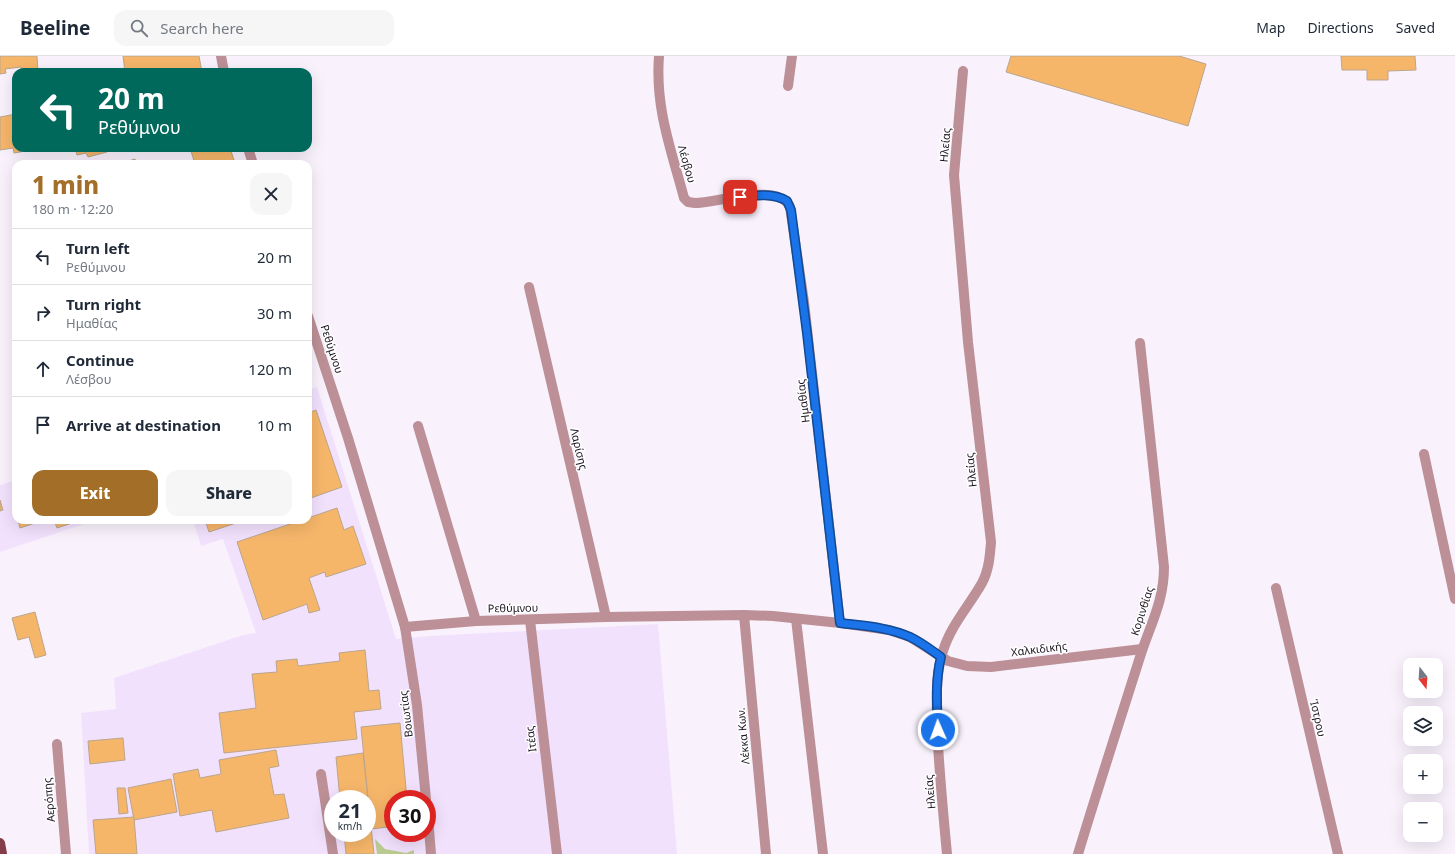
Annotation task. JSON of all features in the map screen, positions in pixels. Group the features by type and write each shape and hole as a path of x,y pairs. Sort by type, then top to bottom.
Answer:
{"main road":[{"path":"0,843 2,854"}],"street":[{"path":"221,56 223,68"},
{"name":"Λέσβου","path":"659,56 658,84 663,122 684,198 690,203 698,203 764,195"},
{"path":"788,86 792,56"},
{"name":"Ηλείας","path":"947,854 938,746 936,698 938,670 941,657 952,630 982,583 989,558 991,542 968,342 954,175 963,71"},
{"name":"Ημαθίας","path":"764,195 787,201 791,210 805,309 840,623"},
{"name":"Λαρίσης","path":"529,287 606,617"},
{"name":"Ρεθύμνου","path":"312,328 346,430 405,627 476,621 744,615 796,618 875,628 902,634 919,642 941,657"},
{"name":"Κορινθίας","path":"1078,854 1142,649 1159,605 1164,581 1164,567 1140,344"},
{"path":"418,426 476,621"},
{"path":"1424,454 1455,599"},
{"name":"Ίστρου","path":"1276,588 1338,854"},
{"name":"Λέκκα Κων.","path":"744,615 766,854"},
{"path":"796,618 823,854"},
{"name":"Ιτέας","path":"530,620 557,854"},
{"name":"Βοιωτίας","path":"405,627 417,705 425,790"},
{"name":"Χαλκιδικής","path":"941,657 948,661 967,666 991,666 1142,649"},
{"name":"Αερόπης","path":"56,744 66,854"},
{"path":"321,774 333,854"},
{"path":"430,842 431,854"}],"shaded area":[{"path":"317,387 396,639 658,624 677,854 89,854 81,713 116,709 114,678 243,635 256,633 223,539 201,546 194,524 312,524 312,389"},
{"path":"12,481 12,524 84,524 0,552 0,485"}],"green space":[{"path":"376,840 385,849 406,853 414,850 414,854 377,854"}],"building":[{"path":"0,56 37,56 38,68 21,67 5,69 6,73 0,74"},
{"path":"123,56 199,56 201,68 124,68"},
{"path":"1011,56 1179,56 1206,64 1188,126 1006,72"},
{"path":"1341,56 1415,56 1416,70 1388,71 1388,80 1367,80 1367,70 1342,70"},
{"path":"12,115 12,148 0,150 0,117"},
{"path":"76,152 107,152 88,157 86,153 77,155"},
{"path":"191,152 231,152 234,160 194,160"},
{"path":"316,410 342,487 312,498 312,412"},
{"path":"0,500 3,510 0,511"},
{"path":"337,508 344,530 353,526 366,564 326,577 325,572 309,578 320,610 309,613 307,604 263,620 237,542 290,524 312,524 312,517"},
{"path":"19,524 32,524 20,528"},
{"path":"56,524 69,524 57,528"},
{"path":"206,524 233,524 209,532"},
{"path":"35,612 46,655 35,658 29,637 18,640 12,618"},
{"path":"365,650 369,691 379,690 381,709 354,712 357,739 224,753 219,713 256,708 252,674 277,672 276,661 297,659 298,666 340,661 339,653"},
{"path":"400,723 406,790 384,790 384,827 376,828 376,790 367,790 361,727"},
{"path":"123,738 125,760 90,764 88,741"},
{"path":"276,750 279,766 269,768 274,795 284,794 289,818 216,832 212,810 180,816 173,774 198,769 200,778 221,774 219,760"},
{"path":"363,753 367,790 339,790 336,757"},
{"path":"171,779 177,812 134,820 128,788"},
{"path":"117,788 125,788 128,813 119,814"},
{"path":"134,817 137,854 96,854 93,820"},
{"path":"345,842 373,842 374,854 346,854"}],"route":[{"path":"740,197 764,195 778,197 787,201 791,210 804,302 840,623 888,630 902,634 919,642 941,657 936,685 938,730"}]}
